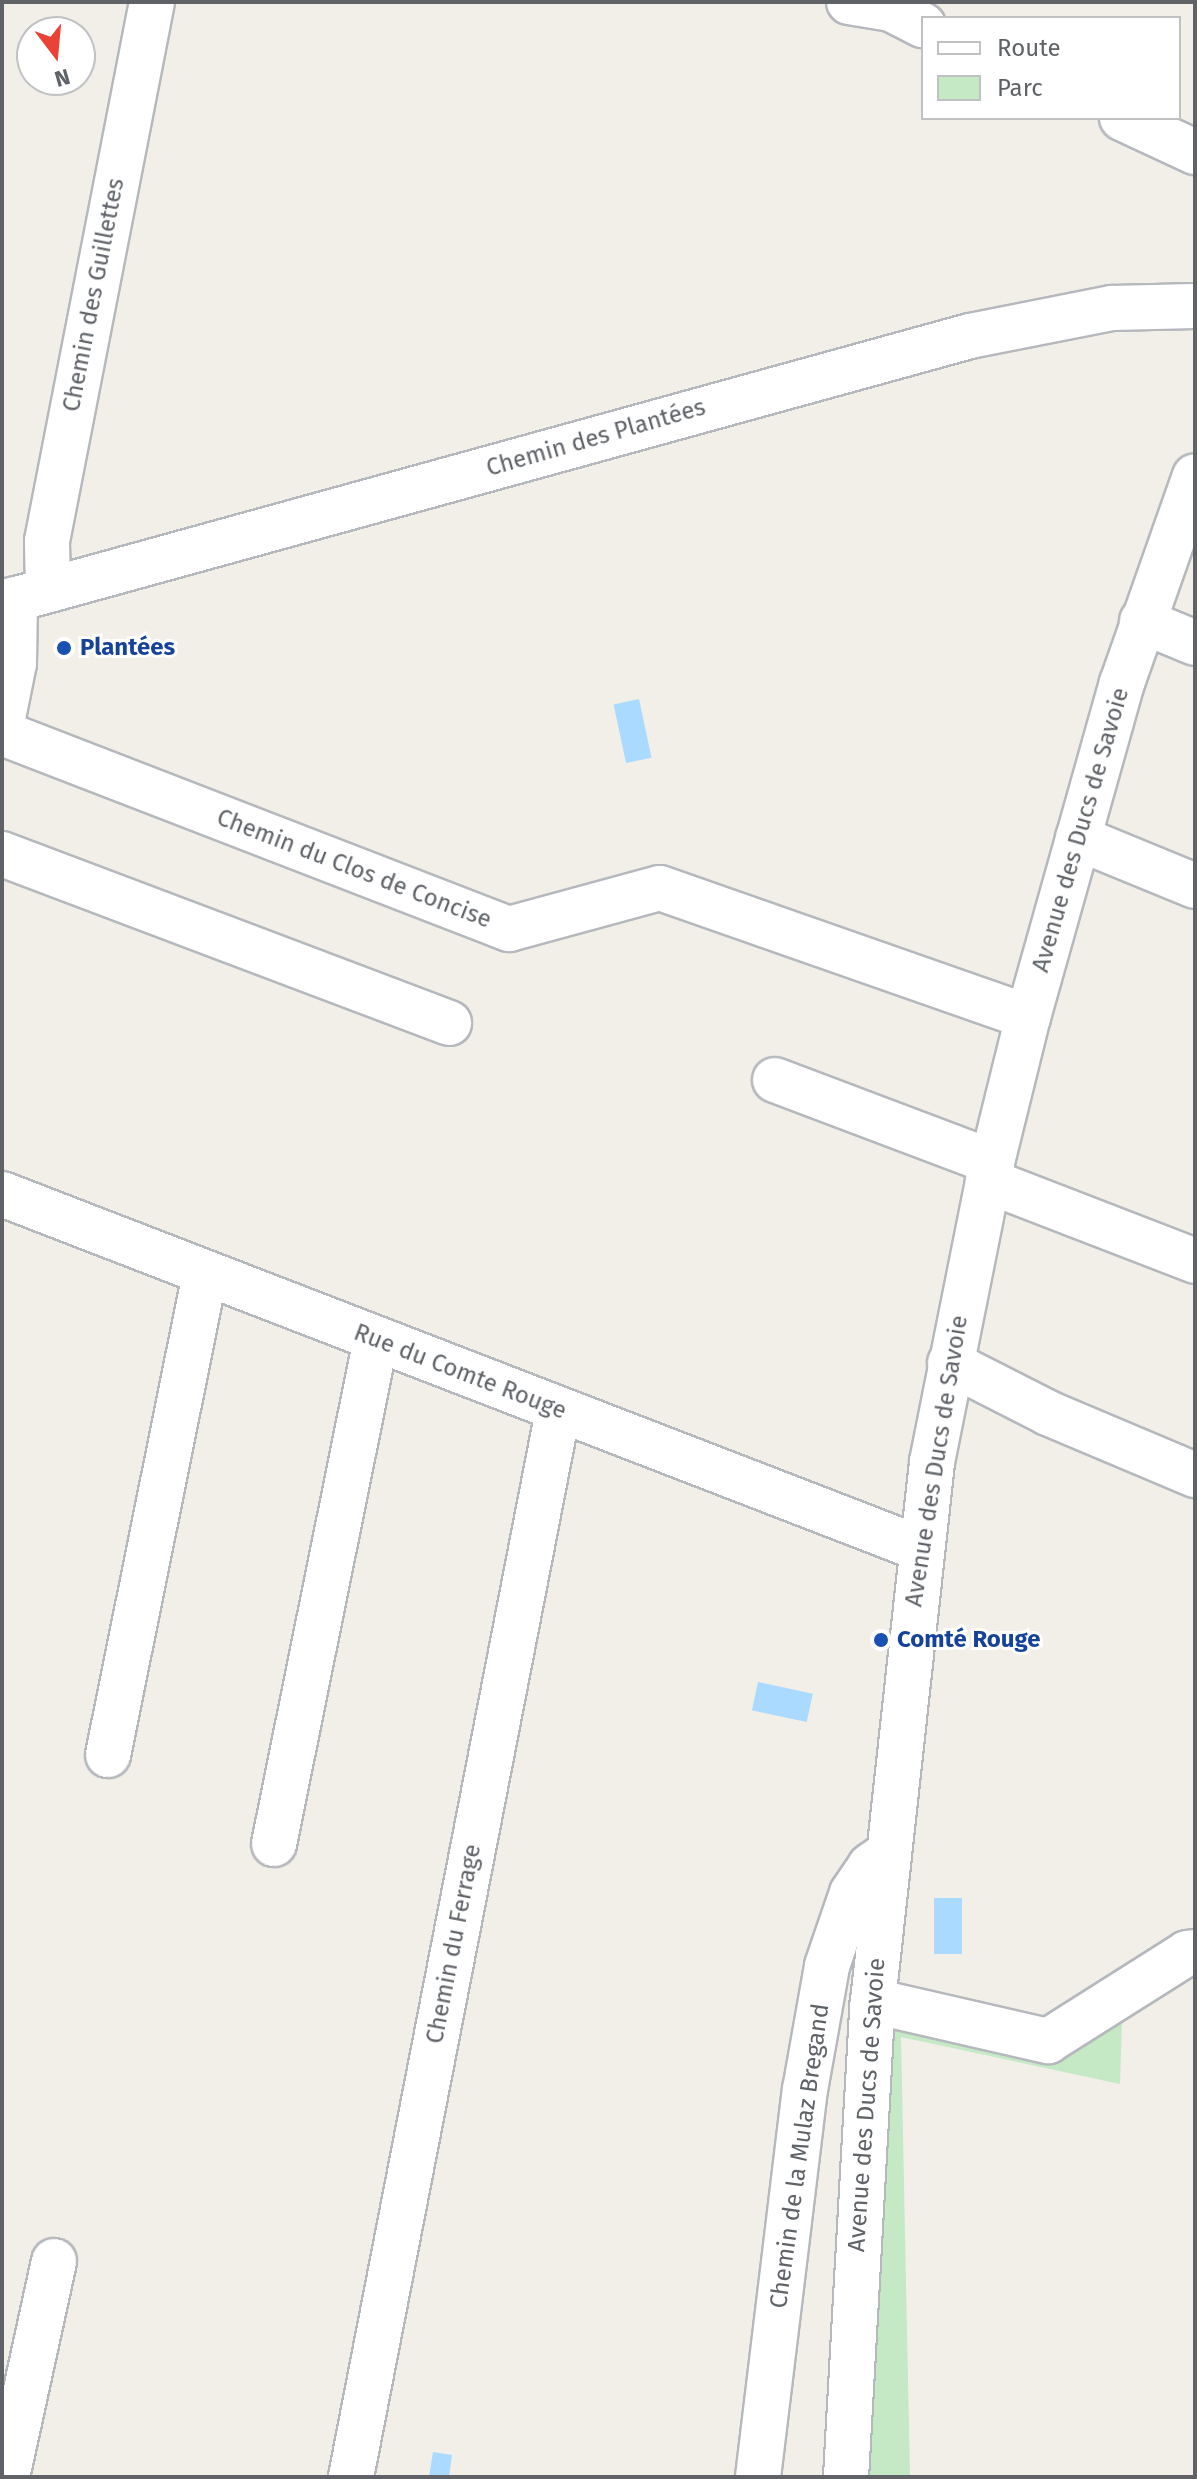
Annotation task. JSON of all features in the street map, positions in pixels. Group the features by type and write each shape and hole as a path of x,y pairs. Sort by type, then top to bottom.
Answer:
{"street":[{"name":"Chemin des Guillettes","path":"2,723 14,663 21,597 47,541 152,2"},
{"path":"849,2 891,9 921,24"},
{"path":"1126,120 1195,152"},
{"name":"Chemin des Plantées","path":"21,597 970,336 1112,308 1195,306"},
{"name":"Avenue des Ducs de Savoie","path":"846,2477 873,2001 919,1548 950,1363 990,1172 1028,1017 1142,621 1195,476"},
{"path":"1142,621 1195,643"},
{"name":"Chemin du Clos de Concise","path":"2,733 509,929 660,888 1028,1017"},
{"path":"1078,838 1195,886"},
{"path":"2,854 449,1023"},
{"path":"775,1080 1195,1261"},
{"name":"Rue du Comte Rouge","path":"2,1194 919,1548"},
{"path":"108,1755 205,1273"},
{"path":"274,1844 376,1339"},
{"path":"950,1363 1048,1413 1195,1475"},
{"name":"Chemin du Ferrage","path":"351,2477 558,1411"},
{"name":"Chemin de la Mulaz Bregand","path":"758,2477 805,2090 827,1966 852,1893 870,1866 887,1854"},
{"path":"873,2001 1048,2041 1195,1952"},
{"path":"7,2477 54,2261"}],"green space":[{"path":"1122,2021 1120,2084 901,2037 910,2477 866,2477 893,2027 1064,2053"}],"water":[{"path":"639,699 651,758 626,763 614,704"},
{"path":"758,1682 813,1694 807,1722 752,1710"},
{"path":"934,1898 962,1898 962,1954 934,1954"},
{"path":"433,2452 452,2455 449,2477 429,2477"}],"place":[{"name":"Plantées","path":"64,648"},
{"name":"Comté Rouge","path":"881,1640"}]}
